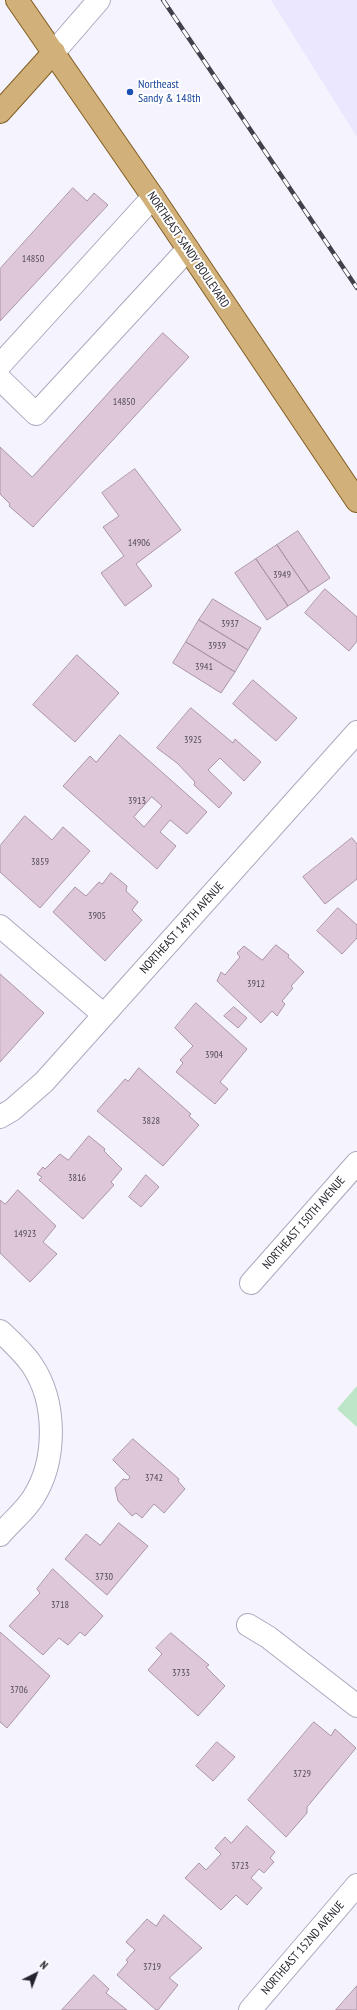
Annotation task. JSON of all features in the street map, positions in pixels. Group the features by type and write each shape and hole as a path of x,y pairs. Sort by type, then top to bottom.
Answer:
{"main road":[{"name":"NORTHEAST SANDY BOULEVARD","path":"17,0 153,196 357,501"},
{"path":"0,112 54,52"}],"street":[{"path":"54,52 99,0"},
{"path":"0,365 153,196"},
{"path":"0,379 36,414 188,249"},
{"name":"NORTHEAST 149TH AVENUE","path":"0,1117 12,1110 44,1082 357,732"},
{"path":"0,926 104,1015"},
{"name":"NORTHEAST 150TH AVENUE","path":"251,1283 357,1163"},
{"path":"0,1331 13,1343 32,1365 48,1399 51,1439 49,1459 33,1498 0,1535"},
{"path":"248,1625 268,1637 357,1706"},
{"name":"NORTHEAST 152ND AVENUE","path":"250,2010 355,1891"}],"shaded area":[{"path":"271,0 357,0 357,137"}],"green space":[{"path":"357,1386 357,1427 337,1409"}],"building":[{"path":"73,188 87,201 94,193 108,205 0,321 0,269"},
{"path":"163,333 189,357 33,527 9,506 10,504 0,494 0,447 32,477"},
{"path":"135,469 181,530 136,564 152,586 125,606 101,573 124,556 103,527 119,516 102,493"},
{"path":"298,531 330,578 309,592 277,545"},
{"path":"277,545 309,592 288,606 256,559"},
{"path":"256,559 288,606 267,620 235,573"},
{"path":"325,589 357,617 357,641 349,651 305,613"},
{"path":"213,599 261,628 248,650 199,620"},
{"path":"199,620 248,650 235,672 186,642"},
{"path":"186,642 235,672 221,693 173,663"},
{"path":"77,655 119,693 75,742 33,705"},
{"path":"253,680 297,718 276,741 233,704"},
{"path":"191,708 233,743 235,739 261,762 244,781 220,758 208,770 232,793 219,808 194,785 195,782 177,763 157,748"},
{"path":"120,735 207,812 187,834 170,820 160,832 176,846 157,869 63,786 90,756 96,762","holes":["152,797 162,806 144,827 134,817"]},
{"path":"25,816 52,840 63,827 90,851 40,908 0,872 0,846"},
{"path":"352,838 357,844 357,879 325,904 303,877"},
{"path":"111,873 127,886 126,891 138,902 132,910 142,920 105,961 53,912 75,887 86,896 99,882 102,884"},
{"path":"338,908 357,925 357,938 342,954 317,931"},
{"path":"276,945 289,955 288,957 304,972 291,986 293,988 282,1001 285,1004 277,1016 272,1011 261,1023 217,981 221,972 225,975 240,957 237,953 244,946 262,960"},
{"path":"0,974 44,1013 0,1062"},
{"path":"196,1003 247,1049 220,1082 228,1089 215,1104 176,1072 183,1063 180,1060 193,1046 175,1028"},
{"path":"234,1007 247,1018 238,1028 224,1016"},
{"path":"139,1068 191,1114 189,1116 199,1125 163,1166 97,1111 125,1079 128,1081"},
{"path":"89,1136 105,1149 104,1151 122,1169 111,1182 114,1185 83,1219 39,1180 42,1177 37,1174 43,1167 45,1169 60,1154 68,1160"},
{"path":"146,1175 159,1187 141,1207 129,1197"},
{"path":"18,1190 56,1226 43,1242 57,1254 30,1282 0,1253 0,1200 5,1204"},
{"path":"133,1439 179,1479 178,1481 185,1489 164,1513 154,1504 142,1518 136,1513 132,1516 118,1501 115,1488 123,1479 128,1480 130,1477 113,1460"},
{"path":"119,1523 148,1546 107,1595 65,1559 86,1534 100,1545"},
{"path":"53,1569 103,1616 85,1636 80,1632 68,1645 59,1638 43,1655 9,1626 40,1593 37,1589"},
{"path":"0,1632 50,1676 7,1728 0,1722"},
{"path":"171,1633 209,1665 206,1667 225,1686 198,1716 148,1670 162,1654 156,1648"},
{"path":"314,1722 331,1736 335,1729 356,1748 307,1807 307,1813 286,1837 248,1800"},
{"path":"217,1742 235,1757 213,1781 196,1766"},
{"path":"247,1826 275,1852 270,1858 274,1862 264,1873 259,1869 251,1878 262,1888 247,1905 236,1895 221,1910 185,1878 199,1863 206,1870 221,1854 215,1848 225,1837 231,1843"},
{"path":"164,1915 202,1948 169,1978 178,1985 158,2010 156,2010 117,1975 128,1962 126,1960 135,1950 126,1942 147,1919 156,1926"},
{"path":"94,1975 109,1989 106,1993 127,2010 62,2010"},
{"path":"357,1986 357,2010 336,2010"}],"railway":[{"path":"163,0 357,288"}],"place":[{"name":"Northeast Sandy & 148th","path":"130,92"}]}
